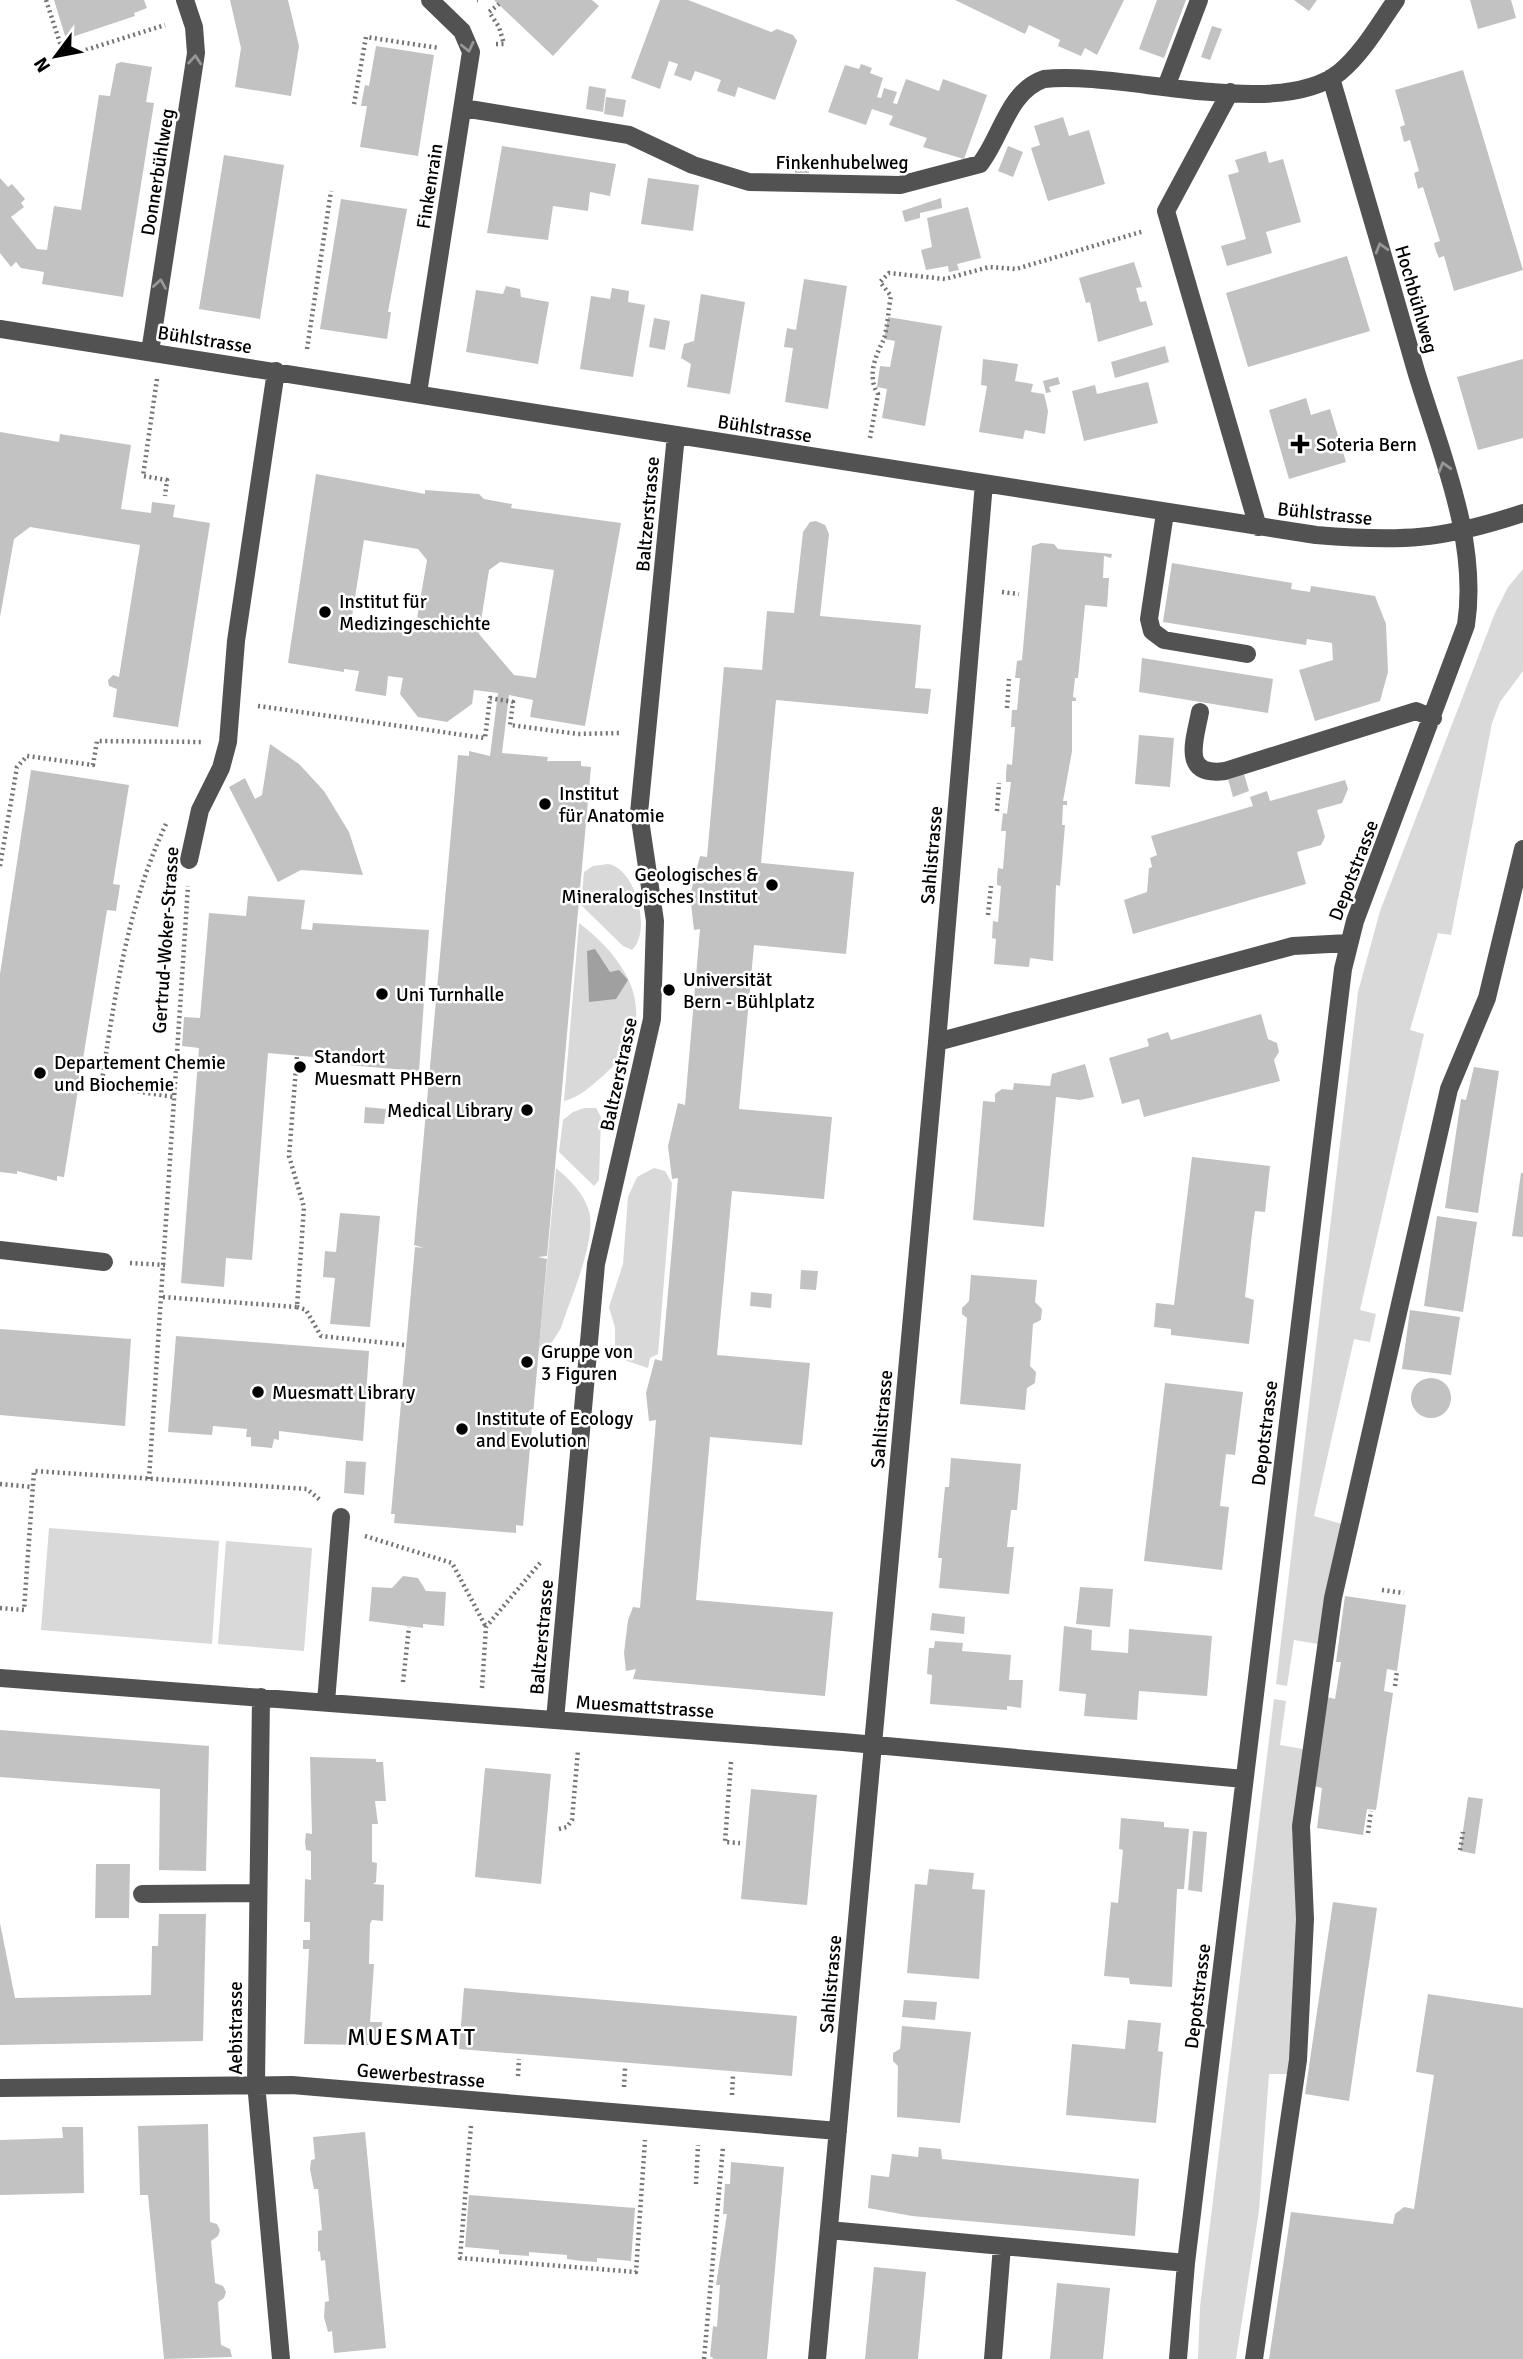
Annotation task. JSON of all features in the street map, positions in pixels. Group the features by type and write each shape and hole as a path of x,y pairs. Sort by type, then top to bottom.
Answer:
{"street":[{"name":"Finkenrain","path":"418,393 471,61 469,45 462,31 430,0"},
{"path":"1166,87 1199,0"},
{"name":"Finkenhubelweg","path":"463,108 629,135 693,165 748,182 900,185 980,164 1017,100 1039,80 1057,78 1230,92 1287,92 1331,78 1354,58 1396,0"},
{"name":"Donnerbühlweg","path":"150,352 194,67 195,41 188,8"},
{"name":"Hochbühlweg","path":"1331,78 1462,532"},
{"path":"1230,92 1167,207 1168,224 1258,527"},
{"name":"Bühlstrasse","path":"0,329 1258,527 1387,541 1462,532 1523,513"},
{"name":"Gertrud-Woker-Strasse","path":"189,860 200,810 221,768 228,742 236,641 276,371"},
{"name":"Baltzerstrasse","path":"555,1720 596,1264 652,1019 655,921 639,813 676,435"},
{"name":"Sahlistrasse","path":"817,2359 937,1042 984,483"},
{"path":"1165,513 1149,619 1152,631 1164,640 1247,654"},
{"name":"Depotstrasse","path":"1178,2359 1186,2263 1244,1779 1348,943 1466,625 1470,599 1469,571 1462,532"},
{"path":"1200,712 1193,757 1199,768 1211,773 1225,771 1416,711 1433,718"},
{"path":"1254,2359 1298,2060 1305,1919 1301,1826 1333,1598 1449,1089 1488,998 1523,849"},
{"path":"937,1042 1293,946 1348,943"},
{"path":"0,1250 104,1262"},
{"path":"326,1702 341,1525"},
{"name":"Muesmattstrasse","path":"0,1678 872,1745 1244,1779"},
{"name":"Aebistrasse","path":"261,1697 256,2083 281,2359"},
{"path":"142,1894 257,1893"},
{"name":"Gewerbestrasse","path":"0,2088 256,2083 838,2131"},
{"path":"829,2230 1186,2263"},
{"path":"993,2359 1002,2246"}],"path":[{"path":"46,0 61,46 67,53 76,53 188,8"},
{"path":"499,4 489,12 499,27 504,44"},
{"path":"354,104 366,37 442,49"},
{"path":"306,350 331,191"},
{"path":"870,441 878,394 872,384 877,348 883,341 891,296 880,282 884,276 889,273 917,274 945,279 989,267 1016,269 1168,224"},
{"path":"157,378 143,476 167,480 165,496"},
{"path":"997,592 1020,594"},
{"path":"1007,708 1009,679"},
{"path":"994,692 1008,693"},
{"path":"233,703 485,738 490,698 513,702 510,724 578,734 627,733"},
{"path":"0,866 17,767 27,756 93,765 97,741 228,742"},
{"path":"997,811 999,783"},
{"path":"985,796 998,797"},
{"path":"169,819 153,853 132,916 101,1086 174,1097"},
{"name":"Gertrud-Woker-Strasse","path":"149,1479 163,1297 189,860"},
{"path":"988,915 991,886"},
{"path":"976,899 989,900"},
{"path":"297,1056 289,1156 304,1207 297,1307"},
{"path":"104,1262 165,1265"},
{"path":"163,1297 297,1307 306,1310 321,1336 405,1345"},
{"path":"0,1608 24,1610 34,1471 307,1489 341,1525 359,1534 452,1563 486,1627 482,1693"},
{"path":"0,1484 33,1487"},
{"path":"486,1627 545,1557"},
{"path":"1382,1590 1404,1593"},
{"path":"403,1686 409,1627"},
{"path":"1395,1686 1397,1671"},
{"path":"559,1829 572,1819 578,1750"},
{"path":"731,1762 724,1842 740,1843"},
{"path":"1368,1833 1371,1811"},
{"path":"1460,1850 1463,1832"},
{"path":"518,2072 519,2059"},
{"path":"625,2068 625,2081"},
{"path":"733,2075 733,2090"},
{"path":"471,2124 460,2258 636,2272 645,2139"},
{"path":"696,2184 698,2143"},
{"path":"704,2359 723,2144"}],"shaded area":[{"path":"1523,569 1523,671 1500,702 1492,723 1451,935 1438,933 1410,1030 1424,1034 1360,1310 1376,1314 1370,1342 1354,1339 1314,1516 1342,1524 1318,1644 1294,1640 1287,1686 1276,1684 1358,992 1380,911 1495,613 1508,587"},
{"path":"608,864 618,868 626,877 638,902 641,930 632,950 623,946 581,905 584,872 593,866"},
{"path":"579,923 598,939 626,975 634,995 636,1014 633,1035 622,1055 590,1087 564,1101"},
{"path":"595,949 610,972 619,970 628,980 616,999 589,1002 587,951"},
{"path":"584,1108 596,1108 601,1117 599,1180 594,1186 559,1152 563,1120"},
{"path":"556,1168 576,1187 587,1204 589,1237 561,1328 552,1342 539,1348"},
{"path":"654,1168 665,1171 672,1183 658,1354 650,1358 648,1368 627,1361 615,1350 615,1328 609,1307 623,1264 628,1197 637,1177"},
{"path":"49,1528 219,1541 212,1644 41,1630"},
{"path":"226,1541 312,1548 304,1651 218,1644"},
{"path":"1274,1699 1286,1701 1280,1745 1303,1749 1290,2074 1269,2074 1259,2211 1236,2359 1198,2359 1200,2307"}],"building":[{"path":"54,0 144,0 147,8 134,13 135,16 66,39"},
{"path":"230,0 288,0 299,46 291,96 235,87 241,48"},
{"path":"494,0 592,0 599,6 553,56"},
{"path":"660,0 688,0 771,32 777,29 793,35 797,41 775,100 738,87 735,97 717,91 721,80 695,71 691,81 674,75 678,64 669,61 660,89 631,78"},
{"path":"955,0 1124,0 1097,55 1085,48 1081,56 1058,46 1060,40 1029,25 1025,34"},
{"path":"1157,0 1186,0 1164,58 1139,49"},
{"path":"1294,0 1317,0 1309,11"},
{"path":"1470,0 1511,0 1516,18 1478,29"},
{"path":"1212,26 1222,29 1210,60 1201,57"},
{"path":"376,46 434,55 418,156 360,147 367,106 361,106 365,85 369,86"},
{"path":"121,62 152,67 146,102 154,103 123,297 42,284 44,272 21,268 16,262 11,267 0,253 0,178 8,187 12,184 25,199 21,203 24,207 11,217 37,249 47,250 54,206 81,210 99,95 110,96 116,64"},
{"path":"861,64 872,68 870,73 883,78 877,97 881,98 884,88 897,92 893,103 897,104 906,79 939,91 943,79 987,95 964,159 923,147 927,138 889,125 893,116 872,109 866,125 828,112 845,65 859,69"},
{"path":"1463,70 1523,270 1454,291 1444,256 1439,258 1436,251 1434,243 1440,241 1423,187 1418,189 1414,173 1419,171 1410,140 1404,142 1400,127 1405,125 1395,90"},
{"path":"589,86 606,89 603,112 586,109"},
{"path":"606,97 626,100 623,117 604,114"},
{"path":"1063,117 1069,136 1089,130 1105,184 1048,201 1031,148 1040,145 1034,126"},
{"path":"502,146 616,164 610,196 590,192 588,211 553,206 548,240 487,233"},
{"path":"1008,146 1023,152 1013,177 998,171"},
{"path":"1266,151 1269,163 1283,159 1301,222 1266,232 1272,253 1227,266 1221,246 1246,239 1228,175 1239,172 1235,160"},
{"path":"224,155 284,165 260,319 199,309"},
{"path":"795,159 809,159 809,173 795,173"},
{"path":"648,178 699,185 693,231 641,224"},
{"path":"941,198 942,208 920,213 920,218 905,222 902,211"},
{"path":"341,199 407,209 388,312 391,312 387,339 320,329"},
{"path":"968,207 981,258 957,264 959,270 949,272 948,266 926,270 921,250 932,247 927,218"},
{"path":"1347,256 1370,331 1248,367 1226,293"},
{"path":"1134,262 1142,287 1136,288 1140,302 1146,301 1153,325 1098,342 1090,302 1086,303 1079,278"},
{"path":"804,279 847,286 828,409 785,402 793,348 784,347 787,328 796,330"},
{"path":"506,286 520,289 521,297 549,302 538,364 466,352 476,290 503,294"},
{"path":"612,288 629,291 628,302 645,305 633,377 580,369 591,296 610,299"},
{"path":"701,294 745,302 730,394 687,387 691,364 681,358 684,344 694,341"},
{"path":"888,317 942,326 925,426 882,418 887,389 877,387 880,366 890,367 895,341 884,339"},
{"path":"654,318 670,321 665,350 649,347"},
{"path":"1165,346 1169,362 1115,378 1111,362"},
{"path":"983,359 1018,364 1015,381 1033,384 1031,392 1044,394 1048,411 1045,434 1025,430 1023,439 979,432 987,386 981,385"},
{"path":"1523,359 1523,438 1478,450 1457,377"},
{"path":"1058,377 1060,384 1049,387 1051,392 1046,393 1043,381"},
{"path":"1148,382 1158,423 1084,441 1072,391 1095,385 1097,394"},
{"path":"1306,398 1311,415 1330,409 1346,462 1289,479 1269,410"},
{"path":"0,432 59,442 60,434 131,445 121,509 151,513 152,502 175,505 173,517 210,523 178,727 113,717 117,689 109,686 108,680 113,675 119,677 140,545 30,527 14,539 0,617"},
{"path":"316,474 425,494 425,490 479,494 484,499 512,504 511,508 621,523 585,726 530,717 533,700 509,695 502,753 548,757 547,761 581,761 581,766 591,767 547,1256 538,1257 547,1259 523,1526 516,1525 516,1533 394,1523 395,1514 391,1514 415,1247 424,1248 414,1245 458,755 469,756 469,751 490,756 498,693 474,690 472,704 447,722 418,717 400,694 403,678 388,676 386,696 355,691 359,671 344,669 344,672 288,663","holes":["364,540 418,549 427,560 416,624 405,632 351,623","500,562 554,570 536,678 514,675 479,634 489,570"]},
{"path":"816,521 825,525 829,534 820,616 921,625 915,688 931,689 928,714 776,700 761,863 854,872 846,954 754,945 739,1109 832,1117 824,1199 732,1191 717,1355 810,1363 802,1445 710,1437 696,1600 833,1612 825,1696 633,1679 636,1669 626,1671 624,1653 628,1620 633,1607 640,1608 656,1420 649,1421 646,1393 655,1359 662,1361 678,1178 672,1179 668,1146 678,1103 685,1105 700,929 694,930 690,895 700,856 707,857 724,667 762,670 767,611 794,613 803,532 810,522"},
{"path":"1041,543 1054,544 1058,549 1112,554 1111,558 1104,556 1103,578 1109,578 1107,607 1085,605 1078,678 1075,678 1073,697 1076,701 1072,701 1072,751 1063,801 1067,801 1067,805 1063,805 1062,825 1065,825 1060,886 1056,885 1053,961 1030,958 1029,967 994,964 996,939 992,938 993,921 998,922 1001,886 997,885 998,868 1003,869 1006,831 1001,831 1003,813 1007,814 1011,782 1006,782 1006,773 1007,764 1012,765 1015,727 1011,727 1012,710 1017,710 1020,678 1015,678 1017,661 1022,660 1032,546"},
{"path":"1172,563 1292,583 1291,589 1310,592 1311,586 1375,596 1386,624 1388,672 1380,701 1315,721 1299,670 1333,660 1332,643 1307,639 1306,645 1163,622"},
{"path":"1142,658 1273,679 1268,713 1139,692"},
{"path":"1139,735 1174,738 1170,787 1135,784"},
{"path":"270,744 299,764 324,791 349,832 363,875 301,870 278,882 229,787 245,778 255,799 262,795"},
{"name":"Departement Chemie und Biochemie","path":"31,770 129,785 113,884 120,885 116,911 107,910 64,1177 57,1176 57,1181 17,1171 17,1174 0,1172 0,974"},
{"path":"1244,774 1249,791 1233,797 1228,779"},
{"path":"1345,780 1348,789 1342,803 1317,810 1325,837 1321,845 1297,852 1306,884 1133,934 1124,900 1147,892 1149,868 1152,867 1150,858 1157,855 1151,836 1253,806 1250,797 1267,791 1270,801"},
{"path":"248,896 305,900 301,929 312,930 313,923 429,930 419,1071 335,1064 335,1059 268,1053 252,1260 226,1258 224,1287 181,1283 199,1048 182,1046 184,1017 200,1018 209,913 246,916"},
{"path":"1261,1014 1268,1039 1277,1043 1279,1052 1274,1060 1280,1081 1144,1117 1139,1099 1122,1104 1109,1058 1149,1046 1147,1039 1168,1032 1171,1040"},
{"path":"1085,1064 1094,1097 1080,1100 1056,1097 1044,1227 973,1220 983,1101 995,1102 995,1094 1002,1089 1013,1090 1014,1083 1050,1086 1052,1074"},
{"path":"1474,1067 1499,1071 1478,1213 1445,1208 1461,1099 1466,1100"},
{"path":"365,1107 386,1109 384,1124 364,1123"},
{"path":"1192,1157 1270,1166 1265,1212 1255,1211 1252,1233 1245,1297 1254,1300 1249,1344 1171,1335 1171,1329 1154,1327 1156,1303 1174,1305"},
{"path":"1523,1173 1523,1237 1512,1236"},
{"path":"340,1213 380,1216 370,1327 330,1324 335,1278 323,1277 325,1251 336,1252"},
{"path":"1437,1216 1477,1222 1463,1312 1424,1306"},
{"path":"801,1270 818,1271 816,1290 800,1289"},
{"path":"971,1275 1037,1280 1035,1302 1042,1309 1041,1320 1033,1324 1030,1366 1036,1372 1035,1383 1027,1388 1025,1410 960,1404 967,1318 962,1314 962,1308 969,1301"},
{"path":"751,1292 772,1294 771,1308 750,1306"},
{"path":"1410,1310 1460,1317 1451,1375 1402,1369"},
{"path":"0,1329 131,1339 125,1426 0,1415"},
{"path":"176,1336 369,1351 363,1441 279,1431 279,1440 274,1439 272,1448 251,1446 251,1437 246,1437 247,1429 213,1426 212,1435 168,1432"},
{"path":"1431,1378 1445,1384 1451,1398 1445,1412 1431,1418 1417,1412 1411,1398 1417,1384"},
{"path":"1165,1383 1243,1392 1235,1455 1226,1454 1220,1506 1229,1507 1222,1570 1144,1561"},
{"path":"951,1458 1021,1464 1017,1510 1011,1510 1007,1547 1014,1547 1009,1594 939,1588 942,1558 938,1558 945,1487 949,1487"},
{"path":"346,1461 366,1462 364,1495 344,1493"},
{"path":"403,1576 418,1578 426,1591 446,1592 444,1626 423,1624 423,1628 369,1621 372,1587 392,1588"},
{"path":"1080,1587 1113,1589 1110,1627 1076,1624"},
{"path":"1345,1596 1406,1605 1397,1671 1387,1669 1384,1691 1393,1693 1376,1810 1367,1809 1363,1835 1317,1828 1322,1788 1314,1786 1327,1697 1335,1699 1341,1662 1336,1662"},
{"path":"932,1613 965,1617 964,1634 930,1630"},
{"path":"1064,1626 1092,1630 1091,1650 1128,1653 1129,1629 1212,1636 1207,1696 1139,1691 1137,1720 1084,1716 1086,1694 1059,1691"},
{"path":"935,1641 963,1643 962,1651 1011,1655 1009,1680 1023,1680 1021,1708 1007,1706 1007,1710 930,1704 932,1675 927,1674 929,1648 934,1648"},
{"path":"0,1730 209,1746 206,1871 159,1870 160,1789 0,1777"},
{"path":"310,1757 376,1759 376,1762 383,1762 386,1801 375,1801 378,1824 372,1824 372,1862 377,1863 376,1882 373,1884 384,1885 383,1921 372,1920 370,1924 369,1964 374,1964 370,2022 382,2022 381,2043 304,2044 309,1949 303,1949 303,1940 310,1940 310,1922 304,1922 305,1879 311,1880 311,1851 306,1850 305,1842 306,1833 312,1834"},
{"path":"485,1768 551,1774 541,1884 475,1877"},
{"path":"751,1789 817,1795 807,1905 741,1899"},
{"path":"1468,1797 1483,1799 1475,1854 1460,1851"},
{"path":"1121,1818 1164,1822 1164,1827 1189,1829 1184,1889 1177,1889 1172,1987 1130,1984 1129,1978 1104,1976 1111,1902 1118,1903 1123,1850 1119,1849"},
{"path":"1193,1831 1207,1832 1202,1892 1188,1890"},
{"path":"96,1864 130,1864 129,1918 95,1918"},
{"path":"929,1869 974,1873 972,1889 985,1890 979,1979 907,1973 915,1884 927,1885"},
{"path":"1333,1902 1377,1908 1349,2101 1305,2094"},
{"path":"159,1914 206,1914 203,2041 0,2045 0,1923 15,1998 151,1995 152,1946 158,1946"},
{"path":"464,1988 797,2016 792,2076 459,2049"},
{"path":"1428,1994 1523,2008 1523,2359 1269,2359 1291,2212 1393,2224 1395,2214 1404,2207 1414,2209 1434,2075 1416,2072"},
{"path":"904,2000 937,2002 935,2020 902,2017"},
{"path":"1128,2020 1161,2023 1158,2051 1163,2052 1156,2123 1066,2115 1072,2044 1125,2049"},
{"path":"902,2026 971,2032 960,2123 897,2117 898,2066 893,2061 893,2053 900,2049"},
{"path":"208,2124 210,2222 217,2224 220,2230 218,2236 211,2241 215,2283 223,2286 226,2292 224,2298 218,2302 221,2345 230,2349 232,2357 164,2359 148,2195 140,2195 138,2126"},
{"path":"62,2127 83,2127 84,2193 0,2195 0,2140 63,2138"},
{"path":"365,2132 386,2348 334,2353 332,2331 328,2332 324,2317 325,2302 329,2301 325,2260 321,2261 320,2251 318,2252 318,2231 322,2230 318,2189 314,2189 310,2169 311,2160 315,2159 313,2137"},
{"path":"919,2147 941,2149 942,2159 1139,2179 1135,2236 912,2216 868,2208 871,2175 889,2177 892,2154 918,2157"},
{"path":"731,2162 784,2167 767,2359 714,2359 710,2356 713,2326 717,2327 720,2285 716,2285 727,2214 723,2214 725,2184 730,2184"},
{"path":"469,2195 635,2208 631,2261 597,2258 597,2262 582,2261 567,2259 567,2255 529,2252 529,2256 499,2254 499,2250 465,2247"},
{"path":"874,2267 926,2272 918,2359 865,2359"},
{"path":"1057,2283 1110,2288 1103,2359 1050,2359"}],"place":[{"name":"Soteria Bern","path":"1300,444"},
{"name":"Institut für Medizingeschichte","path":"325,612"},
{"name":"Institut für Anatomie","path":"545,804"},
{"name":"Geologisches & Mineralogisches Institut","path":"772,885"},
{"name":"Universität Bern - Bühlplatz","path":"669,990"},
{"name":"Uni Turnhalle","path":"382,994"},
{"name":"Standort Muesmatt PHBern","path":"300,1067"},
{"name":"Departement Chemie und Biochemie","path":"40,1073"},
{"name":"Medical Library","path":"527,1110"},
{"name":"Gruppe von 3 Figuren","path":"527,1362"},
{"name":"Muesmatt Library","path":"258,1392"},
{"name":"Institute of Ecology and Evolution","path":"462,1429"}],"district":[{"name":"MUESMATT","path":"412,2037"}]}
